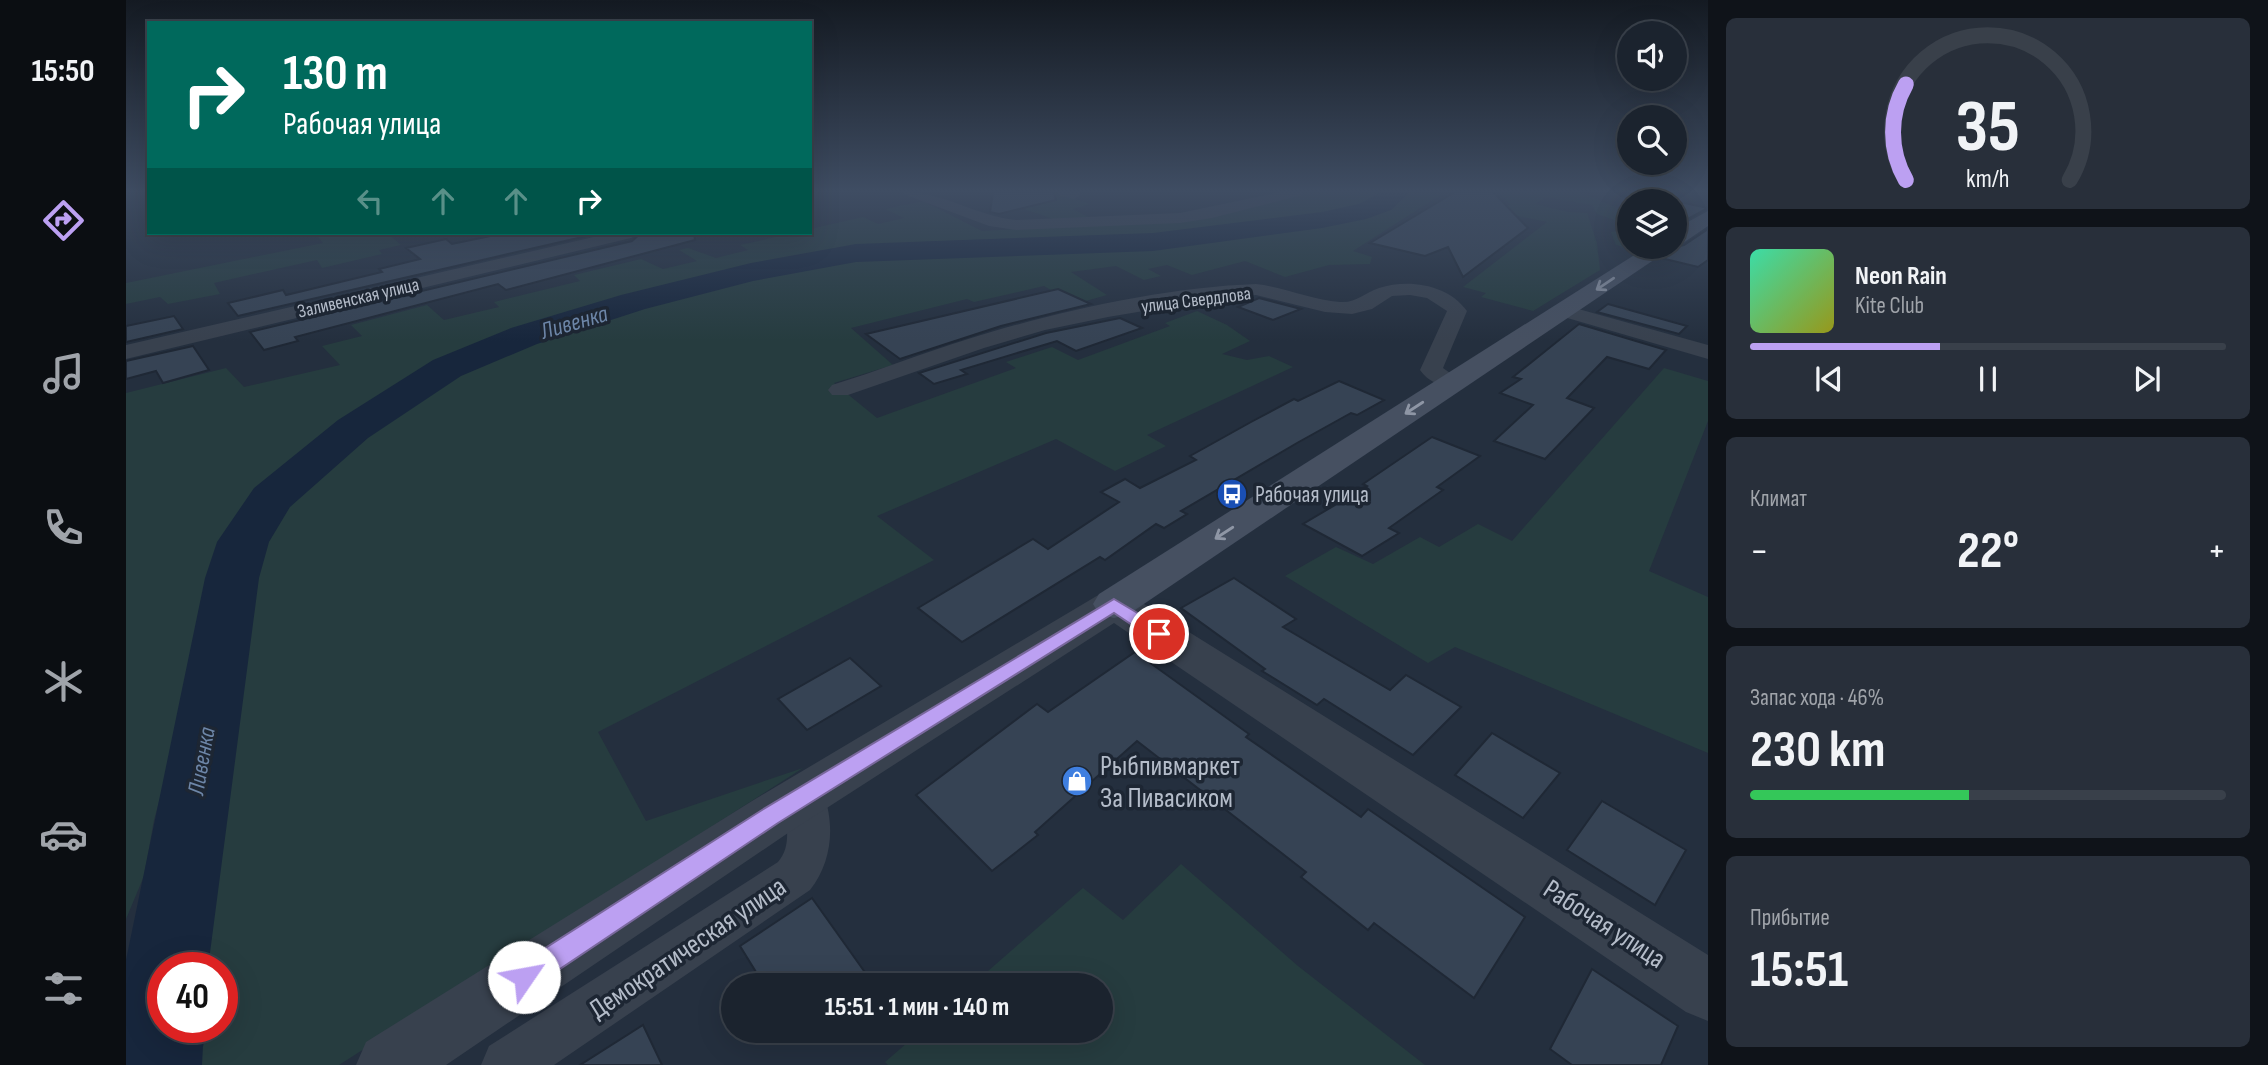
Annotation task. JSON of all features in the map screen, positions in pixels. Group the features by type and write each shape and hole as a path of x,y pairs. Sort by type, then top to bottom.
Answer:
{"main road":[{"path":"1114,604 1644,259"}],"street":[{"name":"Заливенская улица","path":"126,352 569,242"},
{"name":"улица Свердлова","path":"840,390 977,343 1055,322 1109,310 1245,289 1351,308 1371,303 1380,294 1398,290 1417,290 1444,298 1450,301 1457,311 1431,370 1443,379 1456,381"},
{"path":"1564,312 1708,352"},
{"path":"389,1065 804,795 1114,604"},
{"name":"Рабочая улица","path":"1114,604 1708,990"},
{"name":"Демократическая улица","path":"508,1065 794,876 805,866 810,853 804,795"}],"green space":[{"path":"397,242 401,245 379,250 382,254 322,268 317,260 214,283 220,294 168,304 160,297 126,304 126,283 323,243"},
{"path":"755,242 927,242 844,250 764,264 631,299 512,335 445,363 367,407 258,499 219,554 204,634 154,820 144,876 126,919 126,393 226,368 244,387 340,365 322,346 362,336 351,325 427,305 444,320 499,307 494,302 580,281 574,275 641,259 663,269 697,261 679,250 688,248 716,258 748,250 740,245"},
{"path":"1219,242 1368,242 1353,251 1372,257 1370,264 1329,265 1285,277 1245,261 1192,275 1167,265 1148,269 1161,276 1144,280 1116,266 1071,272 1107,295 1075,304 1044,286 974,302 967,299 851,328 893,365 834,383 877,418 1016,368 1006,362 1052,347 1078,360 1170,326 1165,323 1197,311 1227,325 1250,341 1222,354 1247,360 1269,356 1293,367 1147,435 1166,446 1115,471 1056,439 877,516 934,560 598,732 646,821 803,768 339,1065 195,1065 204,1043 238,1043 238,952 199,952 192,929 201,907 205,857 230,737 244,614 261,539 302,489 410,399 499,352 614,314 711,287 863,257 1094,246 1116,250"},
{"path":"1522,242 1597,242 1600,270 1533,311 1481,297 1486,293 1463,287"},
{"path":"1664,368 1708,381 1708,421 1649,571 1708,597 1708,753 1455,647 1428,663 1285,576 1336,547 1373,564 1420,537 1439,547 1478,524 1512,541"},
{"path":"1181,864 1298,966 1425,1065 888,1065 885,1062 907,1043 1113,1043 1113,973 986,973 1083,888 1123,920"}],"building":[{"path":"434,242 452,244 562,242 238,316 228,303 283,290 286,295 382,272 379,269 420,259 406,248"},
{"path":"629,242 689,242 506,290 498,284 295,337 298,341 264,350 250,332"},
{"path":"1510,242 1463,277 1448,247 1425,256 1370,243"},
{"path":"1708,242 1708,260 1698,267 1665,259 1687,259 1687,243"},
{"path":"1058,289 1091,304 1001,326 900,359 866,334"},
{"path":"1259,298 1301,309 1273,320 1238,307"},
{"path":"1608,304 1687,326 1679,334 1597,312"},
{"path":"174,316 183,329 126,342 126,326"},
{"path":"1120,318 1142,328 1076,351 1057,341 961,370 967,374 934,384 919,373 1046,333"},
{"path":"1579,324 1666,350 1649,369 1607,357 1567,398 1594,408 1545,459 1494,441 1533,405 1500,393 1521,379 1513,377"},
{"path":"193,346 209,370 163,383 156,371 126,379 126,361"},
{"path":"1339,381 1384,400 1357,415 1351,413 1297,443 1181,511 1187,514 1164,528 1156,524 1105,560 1100,557 962,642 918,608 1033,539 1048,549 1119,502 1101,492 1125,479 1140,488 1196,460 1190,456 1251,422 1294,399 1298,401"},
{"path":"1432,437 1480,456 1437,487 1443,490 1389,528 1399,533 1362,556 1303,524 1367,486 1363,484"},
{"path":"1234,578 1296,619 1283,627 1390,690 1406,675 1461,707 1413,755 1324,699 1317,705 1262,671 1265,669 1181,608"},
{"path":"1135,652 1249,734 1246,737 1361,817 1368,809 1525,917 1474,998 1374,923 1368,930 1301,877 1306,872 1137,741 1035,832 1038,835 992,871 916,795 1037,704 1048,712"},
{"path":"850,658 881,686 807,730 778,699"},
{"path":"1492,733 1560,773 1523,818 1455,775"},
{"path":"1602,801 1686,850 1655,905 1567,850"},
{"path":"812,898 865,973 757,973 740,946"},
{"path":"1592,969 1678,1026 1661,1065 1572,1065 1550,1049"},
{"path":"643,1025 662,1065 580,1065"}],"waterway":[{"name":"Ливенка","path":"169,952 232,578 243,542 271,498 353,429 447,368 524,336 633,302 751,272 856,253 1155,242"},
{"name":"Ливенка","path":"157,1065 159,1043"}],"place":[{"name":"Рабочая улица","path":"1232,494"},
{"name":"Рыбпивмаркет За Пивасиком","path":"1077,781"}],"route":[{"path":"524,977 770,817 1114,604 1159,634"}]}
